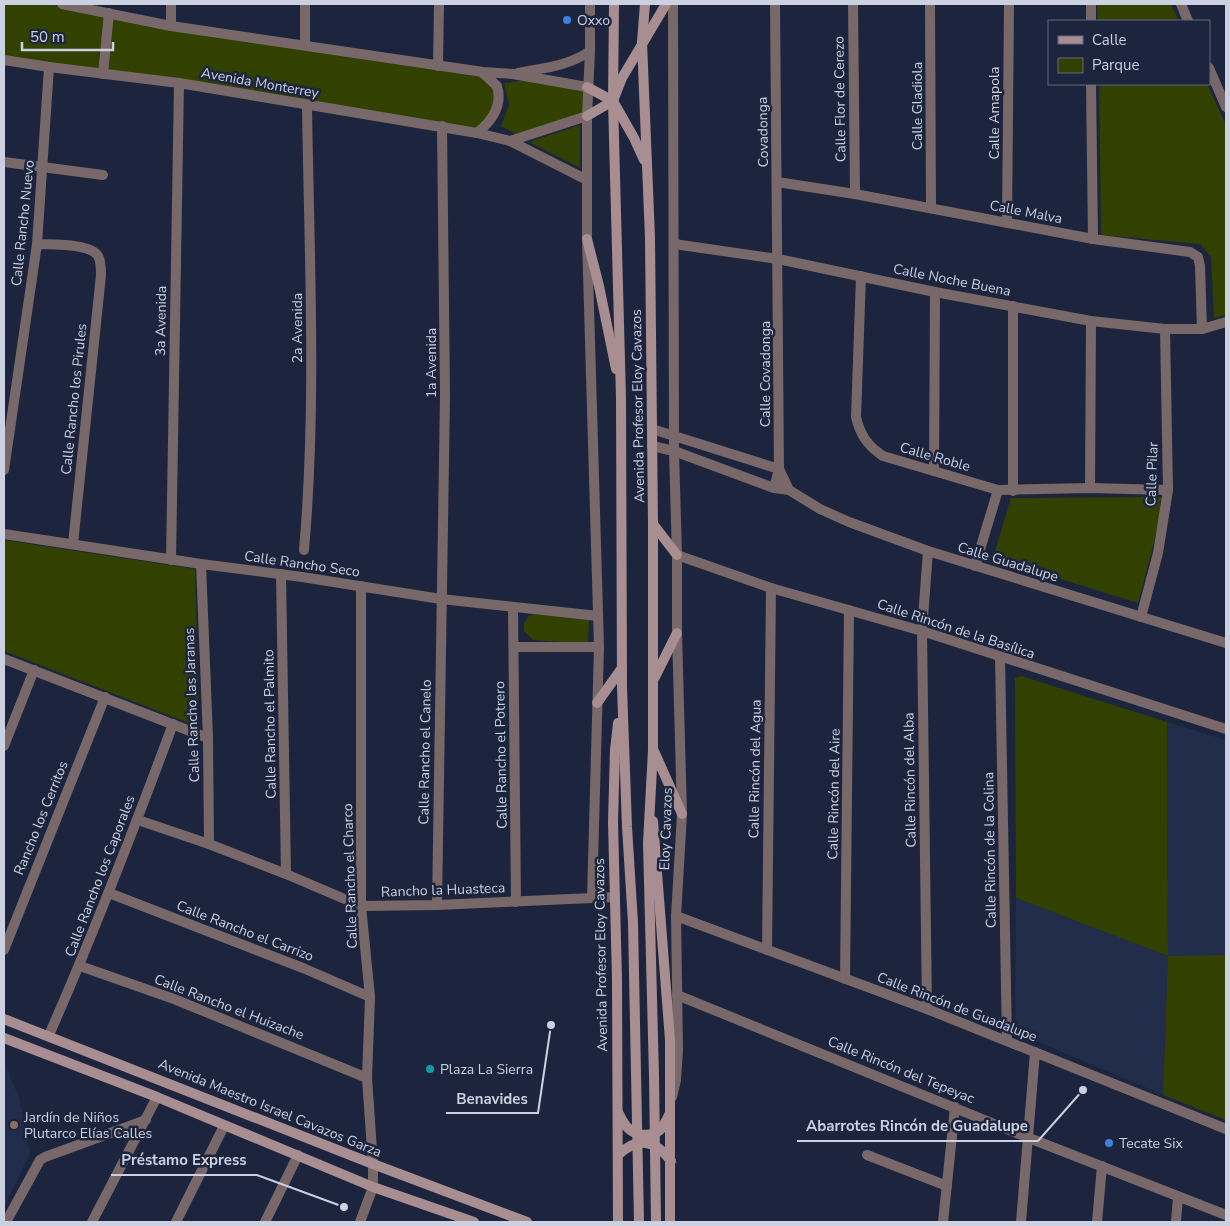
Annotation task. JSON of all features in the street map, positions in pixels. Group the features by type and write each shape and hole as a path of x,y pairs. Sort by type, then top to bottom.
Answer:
{"main road":[{"name":"Avenida Profesor Eloy Cavazos","path":"614,4 613,101 621,398 622,687 626,827 633,933 639,1222"},
{"name":"Avenida Profesor Eloy Cavazos","path":"645,4 642,42 650,238 654,524 653,750 648,843 656,1222"},
{"path":"587,116 613,101 622,78 666,4"},
{"path":"587,87 613,101 638,145 647,173"},
{"path":"587,239 599,286 621,398"},
{"path":"654,524 677,556"},
{"path":"654,680 677,633"},
{"path":"597,703 622,668"},
{"name":"Avenida Profesor Eloy Cavazos","path":"618,1222 613,822 615,750 622,687"},
{"path":"653,750 682,814"},
{"name":"Avenida Profesor Eloy Cavazos","path":"650,807 655,831 670,1040 670,1222"},
{"name":"Avenida Maestro Israel Cavazos Garza","path":"4,1019 49,1035 373,1164 527,1222"},
{"path":"4,1038 157,1096 224,1126 373,1187 474,1222"},
{"path":"617,1109 628,1129 636,1133 652,1134 660,1130 671,1107"},
{"path":"618,1155 632,1145 650,1143 661,1150 671,1161"}],"street":[{"path":"62,4 171,26 438,66 513,74 587,87"},
{"path":"171,26 172,4"},
{"path":"305,4 305,45"},
{"path":"438,66 439,4"},
{"path":"590,4 586,180 598,616 592,898"},
{"name":"Eloy Cavazos","path":"671,1107 676,1080 676,916 682,814 674,450 673,4"},
{"name":"Covadonga","path":"775,4 778,259"},
{"name":"Calle Flor de Cerezo","path":"853,4 855,194"},
{"name":"Calle Gladiola","path":"930,4 931,208"},
{"name":"Calle Amapola","path":"1007,223 1008,4"},
{"path":"1090,4 1091,20"},
{"path":"1181,4 1188,20"},
{"path":"104,74 109,13"},
{"path":"513,74 567,63 577,60 590,51"},
{"name":"Avenida Monterrey","path":"4,60 179,83 477,133 510,141 586,180"},
{"name":"Calle Rancho Nuevo","path":"4,470 37,244 48,67"},
{"path":"1210,70 1226,107"},
{"path":"477,133 488,124 498,104 497,86 483,72"},
{"name":"3a Avenida","path":"170,560 179,83"},
{"path":"1091,85 1093,239"},
{"name":"2a Avenida","path":"304,550 308,504 310,428 311,243 307,105"},
{"path":"510,141 587,116"},
{"name":"1a Avenida","path":"441,598 445,396 442,126"},
{"path":"4,162 103,176"},
{"name":"Calle Malva","path":"777,182 855,194 1093,239 1190,252 1198,257 1200,266 1202,328"},
{"name":"Calle Rancho los Pirules","path":"37,244 84,247 93,251 98,257 102,275 73,544"},
{"name":"Calle Noche Buena","path":"674,244 778,259 935,292 1090,321 1165,329 1202,328 1226,322"},
{"name":"Calle Covadonga","path":"774,488 779,469 778,259"},
{"name":"Calle Roble","path":"861,276 856,417 859,429 872,449 883,456 998,490 1090,488 1168,490"},
{"path":"934,471 935,292"},
{"path":"1013,306 1013,491"},
{"path":"1090,321 1090,488"},
{"name":"Calle Pilar","path":"1141,617 1158,553 1168,490 1165,329"},
{"path":"652,429 779,469 789,490"},
{"name":"Calle Guadalupe","path":"652,446 674,450 774,488 789,490 814,506 849,522 928,551 1141,617 1226,640"},
{"path":"975,566 998,490"},
{"name":"Calle Rancho Seco","path":"4,534 170,560 281,574 441,598 598,616"},
{"name":"Calle Rincón del Alba","path":"927,1010 922,632 928,551"},
{"name":"Calle Rincón de la Basílica","path":"677,556 771,588 922,632 1226,730"},
{"name":"Calle Rancho las Jaranas","path":"201,564 208,738 208,844"},
{"name":"Calle Rancho el Palmito","path":"281,574 286,874"},
{"name":"Calle Rancho el Charco","path":"361,586 362,906 370,997 367,1078 373,1187"},
{"name":"Calle Rincón del Agua","path":"768,950 771,588"},
{"name":"Calle Rancho el Canelo","path":"436,905 441,598"},
{"name":"Calle Rancho el Potrero","path":"513,607 516,902"},
{"name":"Calle Rincón del Aire","path":"845,979 850,610"},
{"path":"514,647 598,647"},
{"name":"Calle Rincón de la Colina","path":"1000,658 1007,1042"},
{"path":"4,659 208,738"},
{"path":"4,746 34,670"},
{"name":"Rancho los Cerritos","path":"4,950 105,697"},
{"name":"Calle Rancho los Caporales","path":"49,1035 80,966 138,820 173,724"},
{"name":"Rancho la Huasteca","path":"138,820 208,844 362,906 516,902 615,896"},
{"name":"Calle Rancho el Carrizo","path":"109,893 303,968 370,997"},
{"name":"Calle Rincón de Guadalupe","path":"676,916 927,1010 1226,1129"},
{"name":"Calle Rancho el Huizache","path":"80,966 174,999 367,1078"},
{"name":"Calle Rincón del Tepeyac","path":"677,995 1029,1138 1226,1215"},
{"path":"1021,1222 1035,1052"},
{"path":"92,1222 157,1096"},
{"path":"943,1222 955,1107"},
{"path":"6,1219 40,1160 146,1120"},
{"path":"176,1222 224,1126"},
{"path":"264,1222 298,1155"},
{"path":"867,1155 947,1186"},
{"path":"1097,1222 1102,1166"},
{"path":"360,1222 373,1187"},
{"path":"1176,1222 1178,1197"}],"shaded area":[{"path":"1167,722 1226,740 1226,955 1168,957 1163,1095 1015,1032 1016,898 1168,956"},
{"name":"Jardín de Niños Plutarco Elías Calles","path":"4,1063 19,1097 30,1153 5,1205"}],"green space":[{"path":"4,4 48,4 483,72 494,81 498,104 477,133 4,58"},
{"path":"1097,4 1171,4 1179,20 1098,20"},
{"path":"525,80 585,89 584,115 519,136 501,126 509,105 504,83"},
{"path":"1099,85 1207,85 1226,125 1226,315 1214,318 1211,257 1200,244 1101,235"},
{"path":"580,125 580,168 529,142"},
{"path":"1161,497 1158,527 1138,603 993,558 1011,498"},
{"path":"4,540 195,569 199,719 194,725 4,651"},
{"path":"538,612 589,619 588,644 533,640 524,631 524,623 529,616"},
{"path":"1021,676 1167,722 1168,956 1016,898 1015,678"},
{"path":"1226,955 1226,1120 1163,1095 1168,956"}],"place":[{"name":"Oxxo","path":"567,20"},
{"name":"Benavides","path":"551,1025"},
{"name":"Plaza La Sierra","path":"430,1069"},
{"name":"Abarrotes Rincón de Guadalupe","path":"1083,1090"},
{"name":"Jardín de Niños Plutarco Elías Calles","path":"14,1125"},
{"name":"Tecate Six","path":"1109,1143"},
{"name":"Préstamo Express","path":"344,1207"}]}
